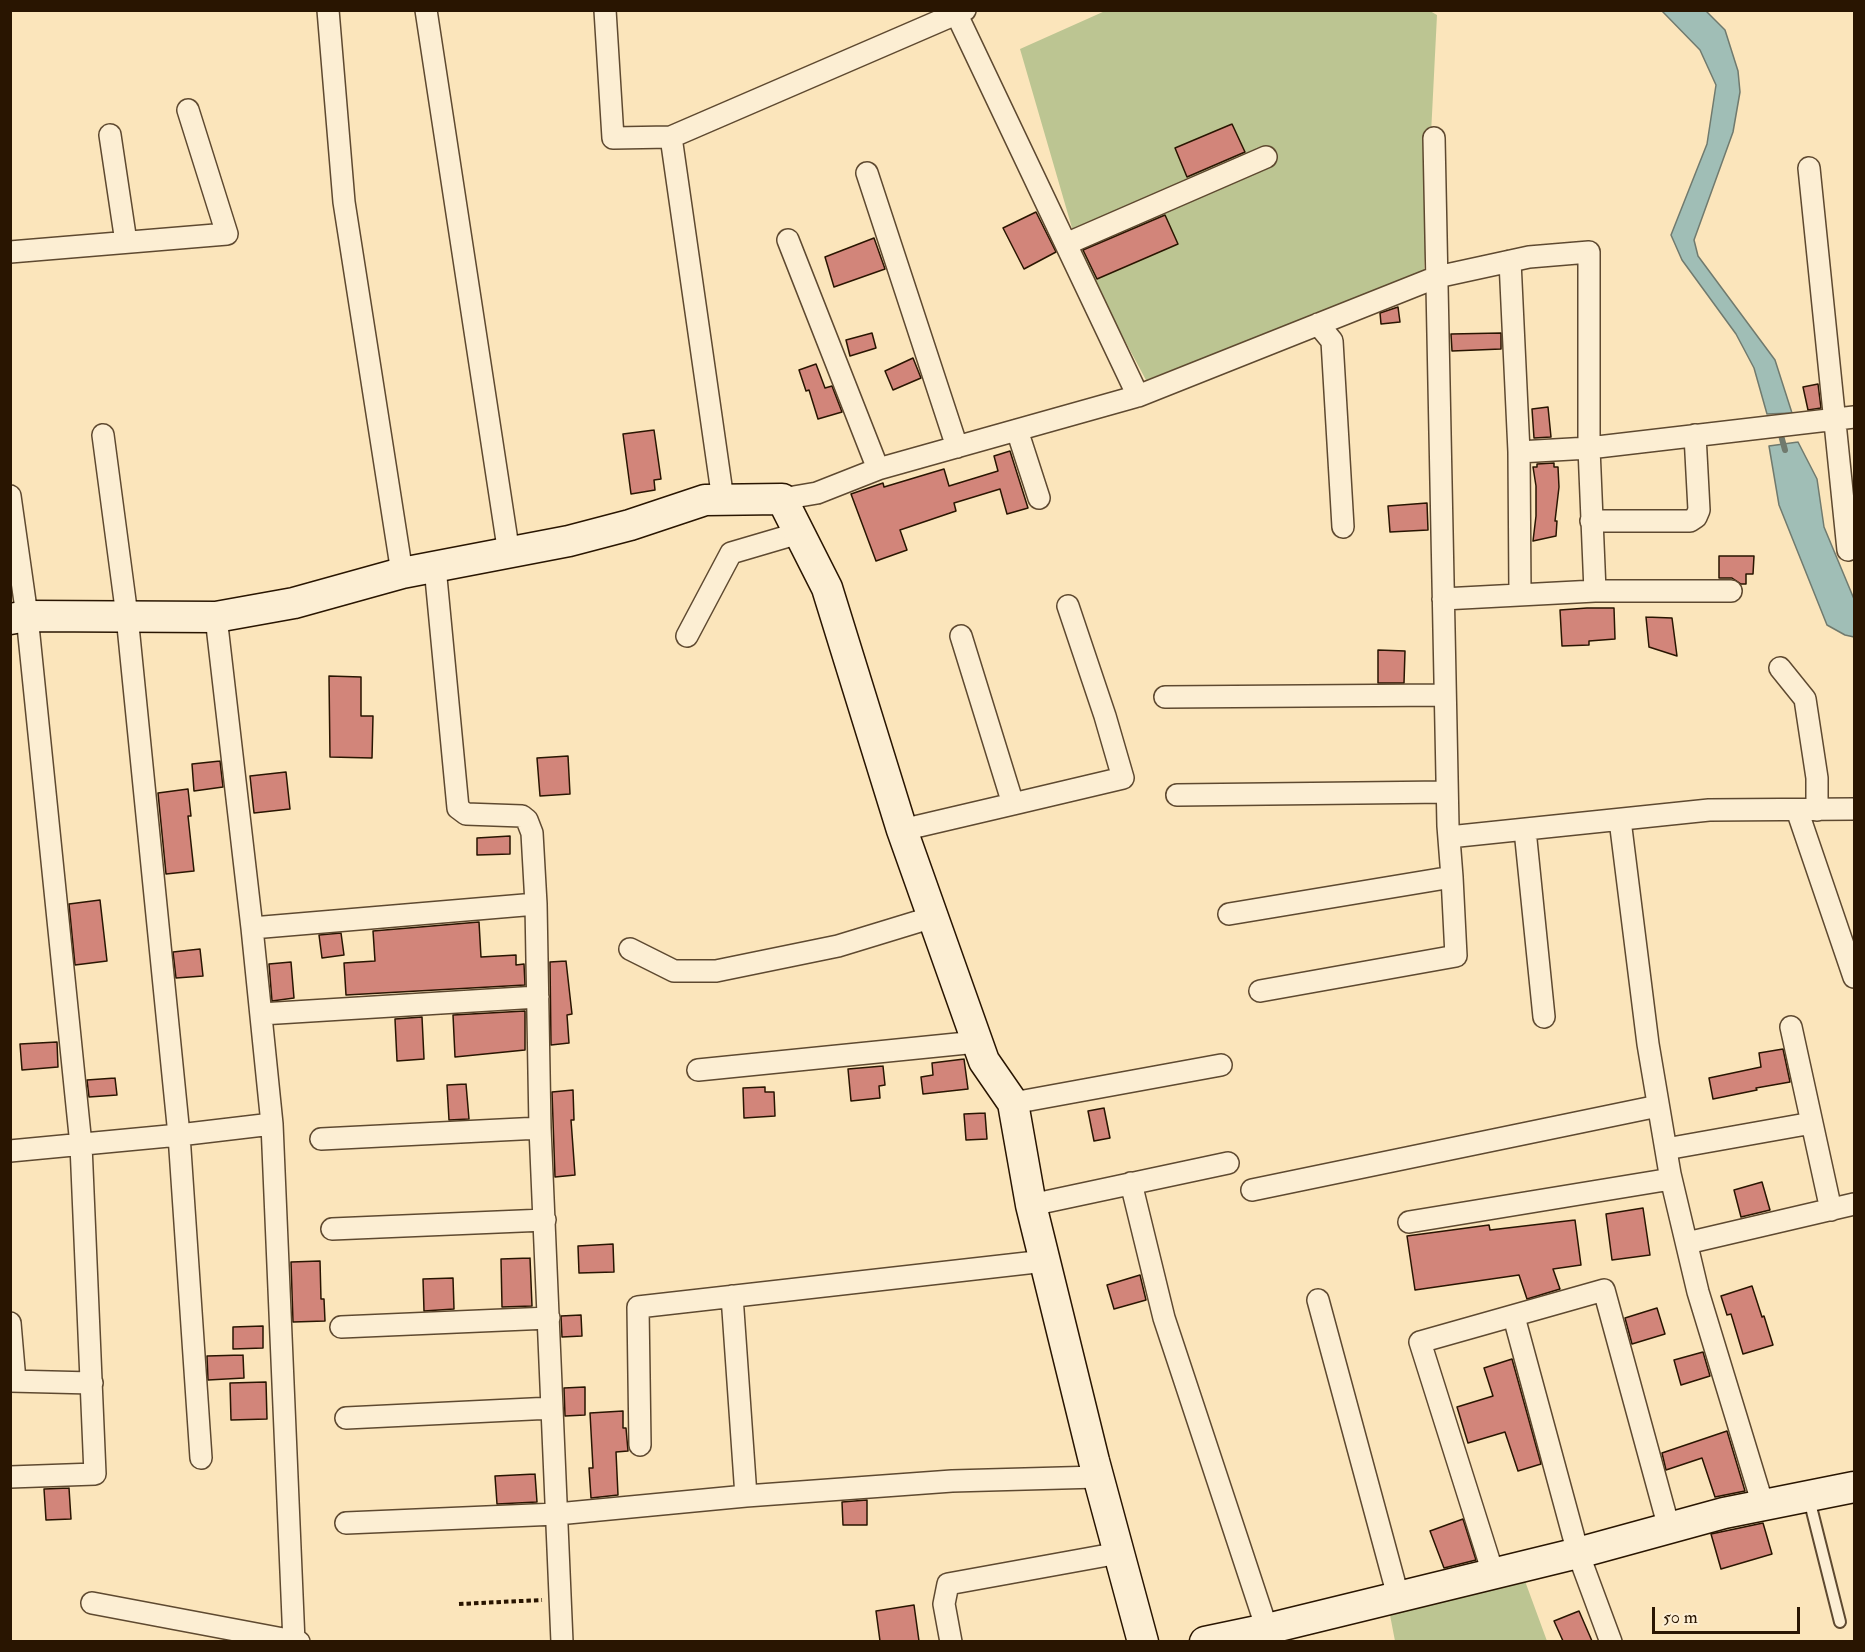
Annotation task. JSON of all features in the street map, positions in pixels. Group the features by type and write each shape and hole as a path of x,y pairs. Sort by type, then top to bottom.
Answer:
{"street":[{"path":"328,10 344,202 402,573"},
{"path":"426,10 509,554"},
{"path":"605,10 613,138 671,137 931,17 961,13 1138,396"},
{"path":"10,252 227,234 188,110"},
{"path":"110,135 126,242"},
{"path":"671,137 723,500"},
{"path":"1260,991 1456,956 1447,792 1434,138"},
{"path":"1066,244 1266,157"},
{"path":"1809,168 1844,417 1848,550"},
{"path":"867,174 957,447"},
{"path":"788,240 878,469"},
{"path":"19,618 216,617 294,603 402,573 569,542 705,500 782,499 817,493 878,469 1138,396 1437,277 1529,257 1589,252 1589,448 1595,591"},
{"path":"1509,261 1519,452 1521,595"},
{"path":"1318,324 1332,341 1343,527"},
{"path":"1519,452 1589,448 1844,417"},
{"path":"1017,430 1039,498"},
{"path":"103,435 127,616 179,1136 201,1458"},
{"path":"1591,520 1690,521 1696,517 1699,510 1695,435"},
{"path":"10,496 19,618 81,1145 95,1474 10,1477"},
{"path":"782,499 827,588 902,830 984,1061 1013,1103 1031,1205 1098,1477 1143,1641"},
{"path":"687,636 731,553 799,532"},
{"path":"435,567 457,805 466,814 517,814 527,820 532,833 536,904 540,1128 562,1641"},
{"path":"1443,599 1595,591 1731,591"},
{"path":"902,830 1122,778 1106,716 1068,606"},
{"path":"92,1603 296,1641 272,1124 216,617"},
{"path":"961,636 1013,804"},
{"path":"1780,668 1806,699 1818,778 1807,810 1854,977"},
{"path":"1165,697 1445,696"},
{"path":"1177,795 1447,792"},
{"path":"1449,837 1710,810 1854,809"},
{"path":"1620,820 1647,1044 1671,1179 1698,1292 1763,1505"},
{"path":"1525,830 1544,1017"},
{"path":"1229,914 1452,878"},
{"path":"252,928 536,904"},
{"path":"630,949 674,971 716,971 838,946 933,917"},
{"path":"261,1014 538,997"},
{"path":"1791,1027 1831,1210"},
{"path":"698,1070 977,1042"},
{"path":"1013,1103 1221,1065"},
{"path":"1252,1191 1658,1106"},
{"path":"1666,1149 1812,1123"},
{"path":"10,1151 179,1136 272,1124"},
{"path":"321,1139 540,1128"},
{"path":"1031,1205 1228,1163"},
{"path":"1409,1222 1671,1179"},
{"path":"1131,1184 1164,1318 1267,1629"},
{"path":"1687,1243 1854,1204"},
{"path":"332,1229 545,1220"},
{"path":"640,1446 638,1307 1045,1261"},
{"path":"1493,1573 1420,1342 1604,1290 1669,1528"},
{"path":"732,1296 746,1496"},
{"path":"1318,1300 1398,1596"},
{"path":"1514,1317 1578,1553 1611,1641"},
{"path":"341,1327 549,1318"},
{"path":"10,1323 13,1381 92,1383"},
{"path":"346,1418 552,1408"},
{"path":"346,1523 557,1515 746,1496 952,1481 1098,1477"},
{"path":"1205,1641 1267,1629 1763,1505 1854,1487"},
{"path":"951,1641 944,1604 948,1584 1119,1553"}],"lane":[{"path":"1808,1496 1840,1622"}],"path":[{"path":"459,1604 560,1600"}],"green space":[{"path":"1105,11 1430,11 1437,15 1424,273 1146,380 1081,259 1020,49"},
{"path":"1525,1581 1547,1641 1395,1641 1390,1615"}],"water":[{"path":"1662,11 1706,11 1725,30 1738,71 1740,92 1733,132 1694,240 1698,256 1775,360 1792,413 1767,414 1754,368 1736,334 1682,260 1671,235 1707,144 1716,85 1700,50"},
{"path":"1798,442 1817,479 1824,527 1854,599 1854,637 1845,635 1827,625 1779,505 1769,446"}],"building":[{"path":"1232,124 1245,152 1187,177 1175,148"},
{"path":"1036,212 1056,252 1024,269 1003,228"},
{"path":"1165,215 1178,244 1097,279 1083,250"},
{"path":"874,238 885,269 834,287 825,257"},
{"path":"1398,307 1400,322 1381,324 1380,313"},
{"path":"872,333 876,348 850,356 846,340"},
{"path":"1501,333 1501,349 1452,351 1451,334"},
{"path":"913,358 921,378 893,390 885,371"},
{"path":"816,364 825,388 832,386 842,412 818,419 809,390 806,391 799,370"},
{"path":"1818,384 1821,408 1808,410 1803,387"},
{"path":"1548,407 1551,437 1534,438 1532,409"},
{"path":"654,430 661,479 654,480 655,490 631,494 623,434"},
{"path":"1010,451 1028,508 1007,514 1000,489 954,503 956,511 900,530 907,550 876,561 851,494 883,483 884,487 944,469 949,486 998,471 994,456"},
{"path":"1554,463 1554,467 1558,467 1559,487 1555,521 1557,521 1556,536 1533,541 1536,486 1533,467 1537,467 1537,464"},
{"path":"1427,503 1428,530 1390,532 1388,506"},
{"path":"1719,556 1754,556 1753,574 1746,574 1746,584 1741,584 1732,578 1719,578"},
{"path":"1614,608 1615,639 1589,641 1589,645 1562,646 1560,610"},
{"path":"1646,617 1672,618 1677,656 1649,647"},
{"path":"1378,650 1405,651 1404,683 1378,683"},
{"path":"329,676 361,677 361,716 373,716 372,758 330,757"},
{"path":"568,756 570,794 540,796 537,758"},
{"path":"220,761 223,787 194,791 192,764"},
{"path":"286,772 290,809 254,813 250,776"},
{"path":"188,789 191,816 188,816 194,871 166,874 158,793"},
{"path":"510,836 510,854 477,855 477,838"},
{"path":"100,900 107,961 75,965 69,904"},
{"path":"479,922 481,957 516,955 516,965 524,964 525,985 346,995 344,963 375,961 373,931"},
{"path":"341,933 344,955 322,958 319,935"},
{"path":"200,949 203,976 176,978 173,952"},
{"path":"566,961 572,1014 567,1015 569,1043 551,1045 550,962"},
{"path":"291,962 294,998 272,1001 269,964"},
{"path":"525,1011 525,1050 455,1057 453,1015"},
{"path":"422,1017 424,1059 397,1061 395,1019"},
{"path":"57,1042 58,1067 22,1070 20,1044"},
{"path":"1783,1049 1790,1082 1713,1099 1709,1078 1761,1067 1759,1053"},
{"path":"964,1059 968,1089 923,1094 921,1077 933,1075 932,1063"},
{"path":"883,1066 885,1085 879,1086 880,1098 851,1101 848,1069"},
{"path":"115,1078 117,1095 89,1097 87,1080"},
{"path":"466,1084 469,1119 449,1120 447,1085"},
{"path":"765,1087 765,1092 774,1092 775,1116 744,1118 743,1088"},
{"path":"573,1090 574,1120 571,1120 575,1175 555,1177 552,1092"},
{"path":"1104,1108 1110,1138 1094,1141 1088,1111"},
{"path":"985,1113 987,1139 966,1140 964,1114"},
{"path":"1762,1182 1770,1210 1741,1217 1734,1190"},
{"path":"1643,1208 1650,1255 1612,1260 1606,1214"},
{"path":"1575,1220 1581,1265 1553,1269 1560,1289 1527,1299 1519,1275 1415,1290 1407,1236 1489,1225 1490,1230"},
{"path":"613,1244 614,1272 579,1273 578,1246"},
{"path":"530,1258 532,1306 502,1307 501,1259"},
{"path":"320,1261 321,1299 324,1299 325,1321 293,1322 291,1262"},
{"path":"1140,1275 1146,1300 1114,1309 1107,1285"},
{"path":"453,1278 454,1309 424,1311 423,1279"},
{"path":"1752,1286 1773,1345 1743,1354 1731,1314 1727,1315 1721,1296"},
{"path":"1657,1308 1665,1334 1632,1344 1625,1318"},
{"path":"581,1315 582,1336 562,1337 561,1316"},
{"path":"263,1326 263,1348 233,1349 233,1327"},
{"path":"1703,1352 1710,1376 1681,1385 1674,1360"},
{"path":"243,1355 244,1378 208,1380 207,1356"},
{"path":"1512,1359 1541,1464 1518,1471 1505,1432 1468,1443 1457,1407 1493,1396 1484,1368"},
{"path":"266,1382 267,1419 231,1420 230,1383"},
{"path":"585,1387 585,1415 565,1416 564,1388"},
{"path":"623,1411 623,1428 626,1428 628,1451 616,1452 618,1495 591,1498 589,1468 593,1468 590,1413"},
{"path":"1727,1431 1745,1491 1715,1497 1702,1458 1666,1470 1662,1453"},
{"path":"535,1474 537,1502 497,1504 495,1476"},
{"path":"69,1488 71,1519 46,1520 44,1489"},
{"path":"867,1500 867,1525 843,1525 842,1502"},
{"path":"1463,1519 1476,1560 1444,1568 1430,1531"},
{"path":"1763,1523 1772,1554 1721,1569 1711,1534"},
{"path":"914,1605 919,1641 880,1641 876,1611"},
{"path":"1579,1611 1592,1641 1563,1641 1554,1621"}],"waterway":[{"path":"1779,428 1785,450"}]}
